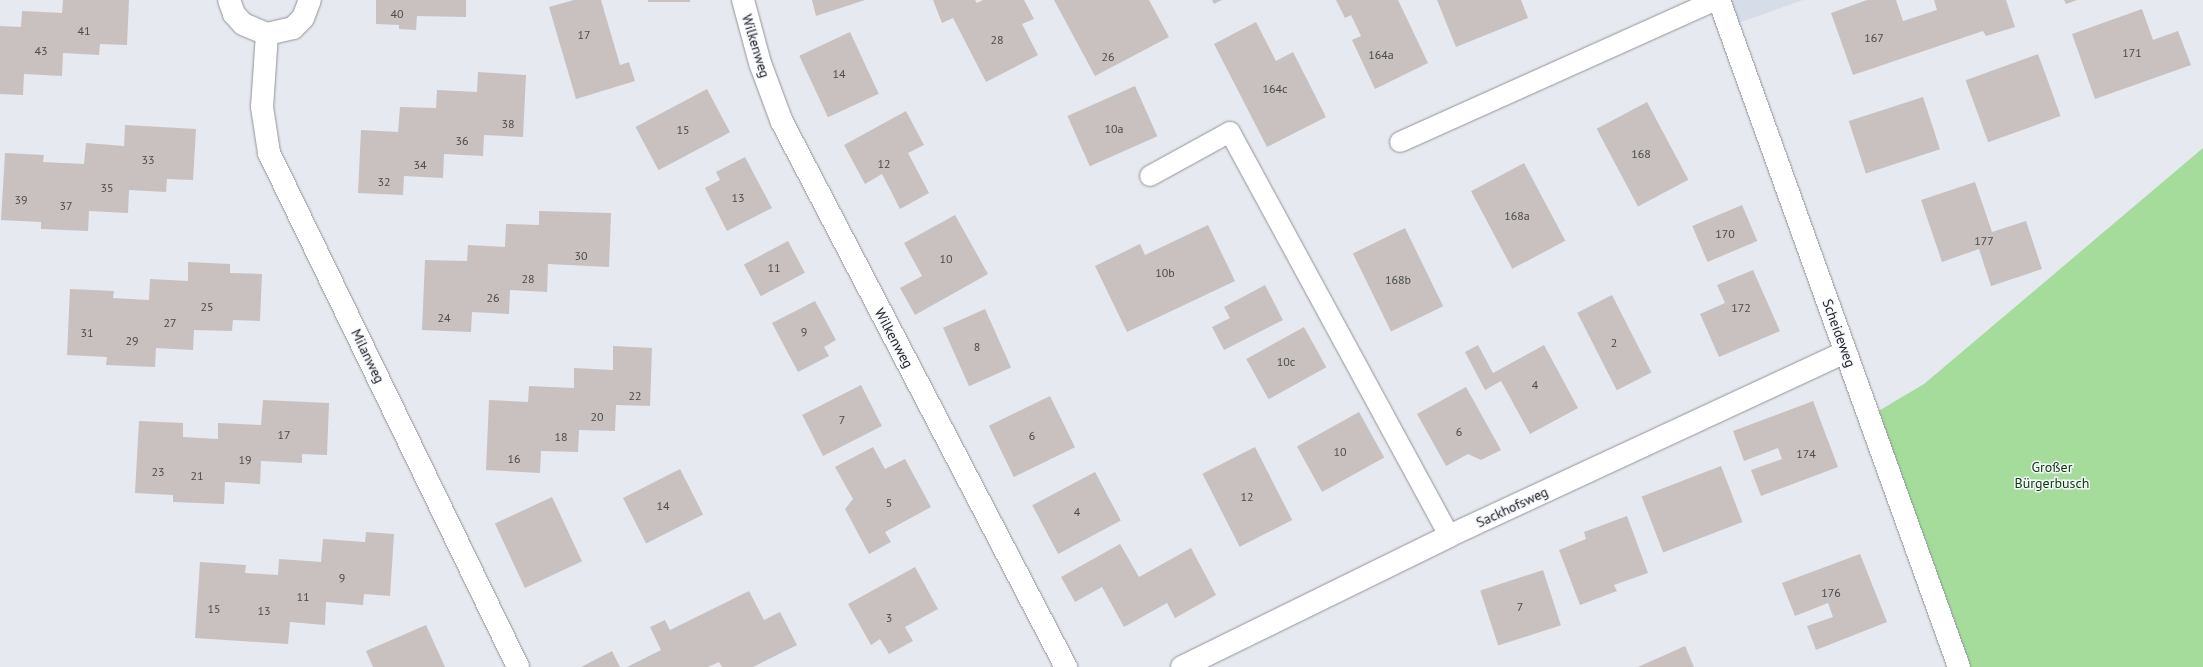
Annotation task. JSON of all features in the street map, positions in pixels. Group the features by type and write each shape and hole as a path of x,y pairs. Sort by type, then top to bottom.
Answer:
{"street":[{"path":"229,0 234,14 243,24 266,34 293,28 303,18 310,0"},
{"name":"Wilkenweg","path":"743,0 760,63 782,122 1066,667"},
{"name":"Scheideweg","path":"1717,0 1959,667"},
{"name":"Milanweg","path":"266,34 262,107 269,153 518,667"},
{"name":"Sackhofsweg","path":"1182,667 1449,536 1845,352"}],"lane":[{"path":"1400,142 1717,0"},
{"path":"1150,176 1230,132 1449,536"}],"shaded area":[{"path":"1720,0 1803,0 1730,26"}],"green space":[{"name":"Großer Bürgerbusch","path":"2203,148 2203,667 1959,667 1870,416 1924,384"}],"building":[{"path":"63,0 129,0 127,45 100,44 99,55 63,53 62,76 24,74 23,95 0,94 0,26 21,27 22,11 62,13"},
{"path":"376,0 466,0 466,17 417,16 416,30 399,29 399,25 376,24"},
{"path":"574,0 601,0 620,65 629,62 635,81 576,99 549,7"},
{"path":"648,0 690,0 690,2 648,2"},
{"path":"812,0 865,0 816,16"},
{"path":"933,0 975,0 977,3 983,0 1024,0 1034,19 1022,24 1038,55 986,82 953,18 942,23"},
{"path":"1054,0 1149,0 1169,37 1095,76"},
{"path":"1212,0 1222,0 1214,4"},
{"path":"1336,0 1398,0 1428,63 1375,89 1352,40 1361,36 1351,15 1345,18"},
{"path":"1437,0 1521,0 1528,18 1456,47"},
{"path":"1867,0 1896,0 1903,21 1937,10 1934,0 2006,0 2015,27 1986,36 1983,31 1853,75 1831,13"},
{"path":"2064,0 2077,0 2066,4"},
{"path":"2142,9 2153,40 2178,31 2191,65 2095,99 2072,34"},
{"path":"1256,22 1276,61 1293,52 1326,117 1267,147 1214,44"},
{"path":"850,32 879,94 828,117 799,56"},
{"path":"2038,54 2061,116 1988,142 1966,80"},
{"path":"478,72 526,75 523,137 484,135 483,156 444,154 443,178 404,176 403,195 358,193 361,130 398,132 400,107 436,108 437,90 477,92"},
{"path":"1135,86 1157,136 1090,166 1067,116"},
{"path":"707,89 730,132 658,170 635,127"},
{"path":"1923,97 1940,149 1866,173 1849,121"},
{"path":"1647,102 1688,180 1638,206 1597,129"},
{"path":"906,111 924,145 908,153 929,193 900,209 882,174 865,184 844,145"},
{"path":"125,125 196,129 193,180 167,179 166,192 129,190 128,213 89,211 88,231 41,229 41,222 1,220 5,153 44,155 43,162 84,164 86,143 124,146"},
{"path":"745,157 772,208 727,231 705,188 720,180 716,172"},
{"path":"1524,163 1565,241 1512,269 1471,191"},
{"path":"1975,182 1992,232 2026,221 2042,269 1991,286 1979,249 1942,262 1921,200"},
{"path":"1742,205 1757,241 1708,262 1692,226"},
{"path":"539,211 611,213 609,267 548,264 547,292 510,290 509,314 472,312 471,332 422,330 425,260 467,261 468,245 505,247 506,224 539,225"},
{"path":"955,215 988,274 915,315 900,288 922,276 904,243"},
{"path":"1208,225 1235,281 1127,332 1095,266 1140,244 1145,255"},
{"path":"1405,228 1443,306 1391,332 1353,253"},
{"path":"788,241 805,273 761,296 744,264"},
{"path":"188,262 230,264 230,273 262,274 260,321 233,320 232,331 194,330 193,350 156,348 155,367 106,365 107,357 67,355 70,289 114,291 113,298 149,300 150,279 188,281"},
{"path":"1753,270 1780,331 1719,357 1700,314 1725,303 1717,285"},
{"path":"1265,285 1283,320 1224,350 1212,327 1230,318 1224,307"},
{"path":"1612,295 1651,373 1617,390 1577,313"},
{"path":"815,301 836,340 824,347 829,356 798,372 772,323"},
{"path":"985,309 1011,367 969,386 943,328"},
{"path":"1304,327 1326,367 1269,399 1246,359"},
{"path":"1478,345 1493,373 1544,345 1578,408 1530,434 1501,381 1485,390 1465,352"},
{"path":"613,346 652,348 650,406 616,405 615,431 579,430 578,452 541,451 540,473 486,470 489,400 528,402 529,386 574,388 574,368 613,370"},
{"path":"861,385 882,426 823,456 802,415"},
{"path":"1466,387 1501,450 1481,460 1468,454 1446,466 1417,414"},
{"path":"1050,396 1075,447 1014,477 989,426"},
{"path":"263,400 329,403 327,455 302,454 302,463 261,461 260,484 225,482 224,504 173,502 173,495 135,493 139,421 183,423 183,437 218,439 218,423 261,425"},
{"path":"1813,401 1838,467 1761,496 1751,470 1782,459 1778,448 1744,461 1733,431"},
{"path":"1359,412 1384,457 1322,492 1297,446"},
{"path":"873,447 885,469 905,459 931,507 885,532 891,542 869,554 845,509 853,499 835,467"},
{"path":"1255,447 1292,520 1240,547 1202,474"},
{"path":"1721,466 1743,522 1663,552 1642,496"},
{"path":"680,469 703,514 646,543 623,498"},
{"path":"1095,472 1121,521 1058,554 1032,505"},
{"path":"552,497 582,561 525,588 495,524"},
{"path":"1627,516 1648,573 1614,585 1617,591 1580,605 1559,550 1586,539 1584,532"},
{"path":"366,532 394,534 390,596 364,594 363,605 326,602 325,625 290,622 288,644 195,638 200,562 246,565 245,573 278,575 279,559 321,562 323,539 365,542"},
{"path":"1120,544 1139,577 1191,548 1216,595 1175,618 1167,603 1124,627 1102,587 1075,602 1061,577"},
{"path":"1860,554 1887,622 1816,650 1807,626 1833,617 1828,603 1795,616 1782,583"},
{"path":"915,567 938,609 905,627 913,641 889,654 880,639 871,645 848,604"},
{"path":"1543,570 1561,625 1498,646 1480,590"},
{"path":"749,591 764,620 780,612 797,645 753,667 722,667 719,662 708,667 627,667 661,650 650,627 665,620 670,630"},
{"path":"426,625 445,667 373,667 366,651"},
{"path":"1685,646 1694,667 1638,667"},
{"path":"612,651 620,667 581,667"}]}
